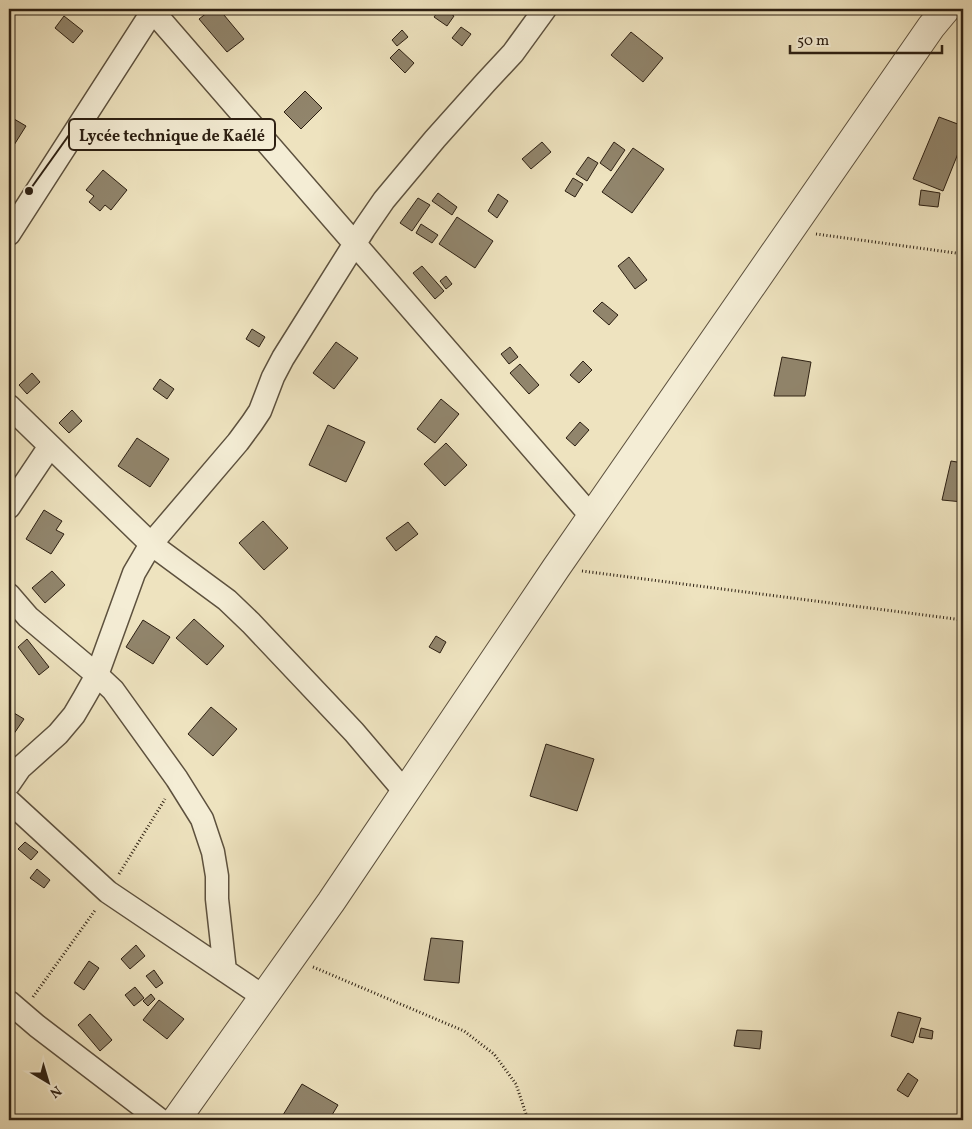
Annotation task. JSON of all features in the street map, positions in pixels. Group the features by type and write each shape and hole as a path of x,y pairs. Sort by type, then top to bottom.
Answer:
{"street":[{"path":"9,234 153,9 592,517"},
{"path":"9,784 20,768 58,734 74,715 97,675 134,573 151,544 252,424 260,411 283,358 379,207 393,188 514,53 545,9"},
{"path":"176,1120 331,902 556,568 931,27 946,9"},
{"path":"9,406 151,544 226,600 239,612 354,732 406,792"},
{"path":"9,507 50,446"},
{"path":"9,595 28,617 113,690 177,779 202,819 213,852 217,876 217,899 225,971"},
{"path":"9,801 108,892 264,997"},
{"path":"9,1002 37,1026 160,1120"}],"path":[{"path":"790,230 963,254"},
{"path":"556,568 963,620"},
{"path":"292,958 464,1031 494,1054 516,1084 528,1120"}],"building":[{"path":"212,9 219,9 244,39 227,52 199,19"},
{"path":"440,9 454,16 447,26 434,17"},
{"path":"64,16 83,31 73,43 55,28"},
{"path":"461,27 471,34 462,46 452,38"},
{"path":"402,30 408,37 397,46 392,40"},
{"path":"631,32 663,58 643,82 611,55"},
{"path":"399,49 414,63 405,73 390,58"},
{"path":"305,91 322,108 301,129 284,112"},
{"path":"9,116 26,126 9,153"},
{"path":"939,117 963,126 963,141 943,191 913,179"},
{"path":"542,142 551,152 531,169 522,159"},
{"path":"614,142 625,150 611,171 600,163"},
{"path":"633,148 664,169 632,213 602,192"},
{"path":"588,157 598,163 587,181 576,174"},
{"path":"103,170 127,190 111,210 105,205 100,211 89,202 94,196 86,190"},
{"path":"573,178 583,184 575,197 565,191"},
{"path":"921,190 940,193 938,207 919,205"},
{"path":"438,193 457,207 452,215 432,201"},
{"path":"498,194 508,201 497,218 488,211"},
{"path":"418,198 430,205 412,231 400,223"},
{"path":"457,217 493,241 475,268 439,244"},
{"path":"421,224 438,235 432,243 416,233"},
{"path":"629,257 647,280 635,289 618,266"},
{"path":"422,266 444,291 435,299 413,273"},
{"path":"446,276 452,284 446,289 440,281"},
{"path":"602,302 618,315 609,325 593,311"},
{"path":"252,329 265,337 259,347 246,339"},
{"path":"336,342 358,358 334,389 313,373"},
{"path":"510,347 518,357 509,364 501,354"},
{"path":"782,357 811,362 805,396 774,396"},
{"path":"583,361 592,370 579,383 570,375"},
{"path":"520,364 539,385 529,394 510,373"},
{"path":"32,373 40,382 27,394 19,385"},
{"path":"160,379 174,389 167,399 153,389"},
{"path":"441,399 459,414 435,443 417,429"},
{"path":"72,410 82,421 69,433 59,423"},
{"path":"580,422 589,430 575,446 566,438"},
{"path":"328,425 365,442 346,482 309,465"},
{"path":"137,438 169,459 150,487 118,466"},
{"path":"446,443 467,465 445,486 424,464"},
{"path":"951,461 963,463 963,502 942,500"},
{"path":"44,510 62,521 56,530 64,534 51,554 26,539"},
{"path":"263,521 288,548 264,570 239,543"},
{"path":"408,522 418,534 396,551 386,538"},
{"path":"52,571 65,585 45,603 32,588"},
{"path":"194,619 224,646 207,665 176,638"},
{"path":"143,620 170,637 153,664 126,647"},
{"path":"436,636 446,642 440,653 429,647"},
{"path":"27,639 49,667 39,675 18,647"},
{"path":"211,707 237,729 213,756 188,734"},
{"path":"9,710 24,719 9,741"},
{"path":"546,744 594,759 577,811 530,796"},
{"path":"25,842 38,852 31,860 18,849"},
{"path":"37,869 50,880 44,888 30,878"},
{"path":"431,938 463,941 459,983 424,980"},
{"path":"136,945 145,956 130,969 121,959"},
{"path":"89,961 99,968 84,990 74,983"},
{"path":"154,970 163,983 156,988 146,976"},
{"path":"135,987 144,998 134,1006 125,995"},
{"path":"151,994 155,999 148,1006 143,1001"},
{"path":"159,1000 184,1019 167,1039 143,1020"},
{"path":"898,1012 921,1018 913,1043 891,1036"},
{"path":"90,1014 112,1040 100,1051 78,1025"},
{"path":"921,1028 933,1031 932,1039 919,1037"},
{"path":"737,1030 762,1031 760,1049 734,1046"},
{"path":"908,1073 918,1080 908,1097 897,1090"},
{"path":"302,1084 338,1105 329,1120 293,1120 283,1115"},
{"path":"52,1115 60,1120 48,1120"},
{"path":"69,1115 76,1120 65,1120"}],"place":[{"name":"Lycée technique de Kaélé","path":"29,191"}]}
